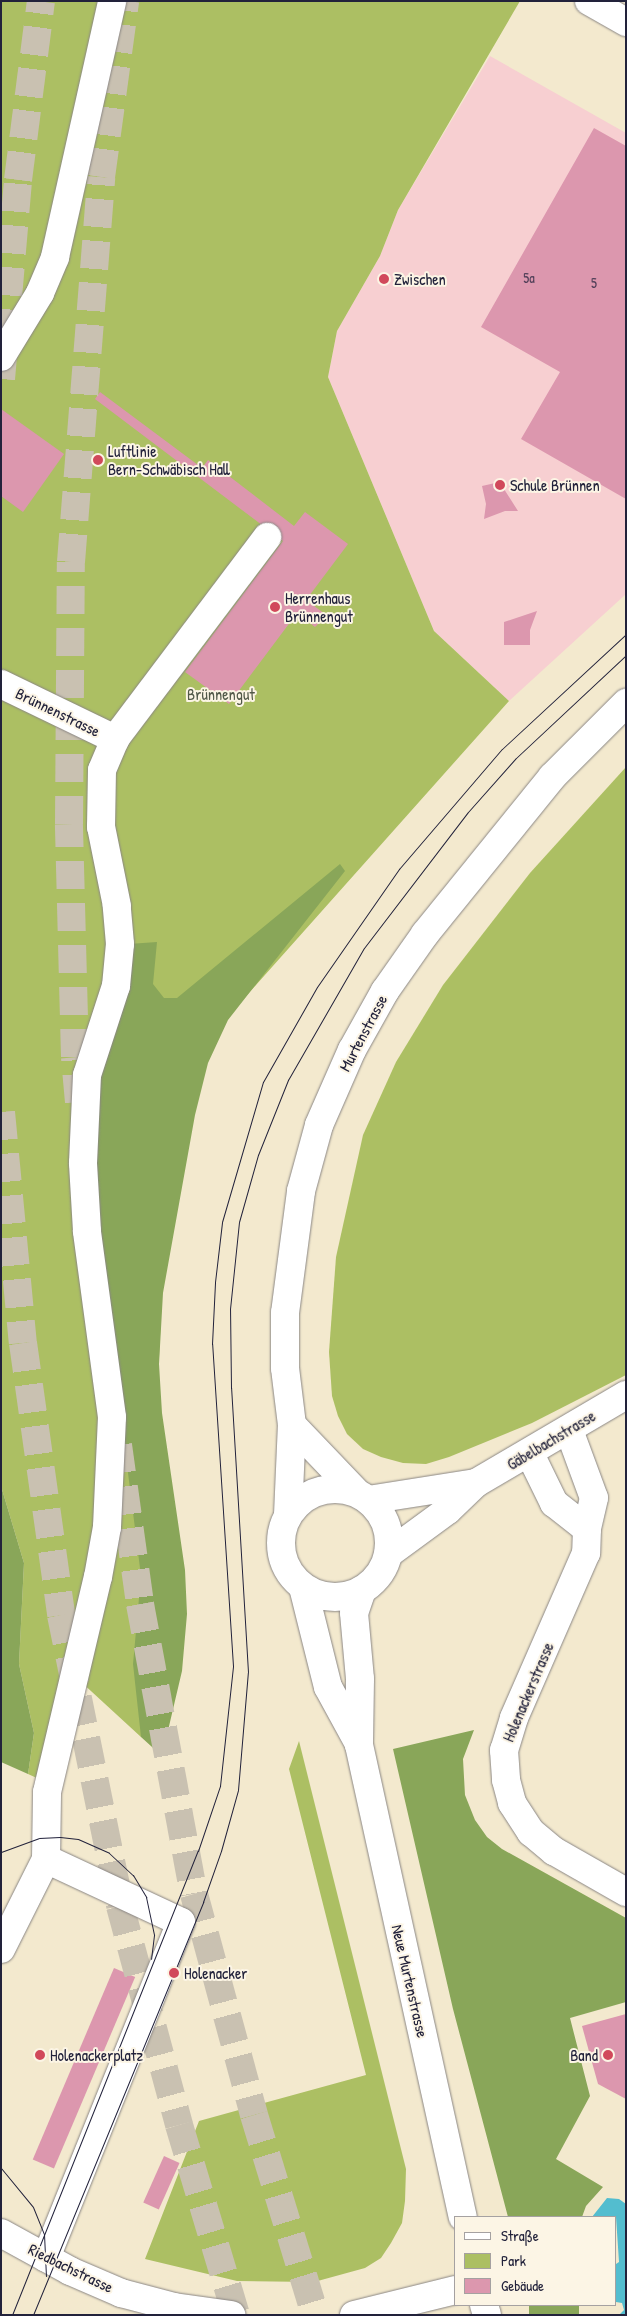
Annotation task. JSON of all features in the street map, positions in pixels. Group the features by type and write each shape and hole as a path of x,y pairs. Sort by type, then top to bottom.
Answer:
{"main road":[{"path":"1,357 40,293 55,257 112,1"},
{"path":"589,1 626,22"},
{"path":"1,1949 46,1860 47,1792 98,1577 111,1474 112,1417 87,1231 83,1163 87,1075 116,986 120,944 118,906 101,828 102,770 115,739 267,537"},
{"name":"Brünnenstrasse","path":"1,684 115,739"},
{"name":"Murtenstrasse","path":"288,1515 292,1425 285,1368 285,1332 292,1244 301,1191 319,1125 352,1050 385,991 436,919 552,776 619,708 626,688"},
{"name":"Gäbelbachstrasse","path":"388,1554 448,1510 476,1483 530,1454 626,1395"},
{"path":"292,1425 362,1496 386,1524 388,1554 374,1581 362,1590 333,1597 303,1587 292,1576 282,1554 282,1530 288,1515 312,1494 341,1489 362,1496"},
{"name":"Holenackerstrasse","path":"569,1430 594,1498 586,1529 582,1566 514,1718 504,1750 506,1780 512,1804 531,1832 554,1851 626,1892"},
{"path":"530,1454 554,1503 586,1529"},
{"name":"Gäbelbachstrasse","path":"362,1496 476,1483"},
{"name":"Neue Murtenstrasse","path":"303,1587 328,1687 359,1745"},
{"name":"Neue Murtenstrasse","path":"362,1590 354,1613 360,1679 359,1745 463,2216"},
{"path":"46,1860 181,1922 46,2258"},
{"name":"Riedbachstrasse","path":"3,2239 121,2293 174,2307 231,2315"},
{"path":"354,2315 454,2290"}],"shaded area":[{"name":"Schule Brünnen","path":"490,56 626,133 626,594 509,701 434,631 328,377 337,331 380,256 398,210"}],"green space":[{"name":"Brünnengut","path":"1,1 520,1 398,210 380,256 337,331 328,377 434,631 509,701 206,1041 162,1294 141,1737 67,1669 39,1779 28,1774 34,1733 19,1664 24,1563 1,1486"},
{"path":"626,767 626,1375 532,1423 449,1457 426,1464 403,1463 381,1457 363,1449 347,1434 338,1416 332,1396 329,1352 336,1257 363,1135 396,1062 443,985 530,873"},
{"path":"340,864 345,871 228,1020 208,1063 195,1115 163,1293 159,1364 162,1413 185,1570 187,1614 182,1671 162,1756 141,1737 133,1664 141,1576 97,1227 93,1107 129,944 157,942 153,984 164,998 177,998"},
{"path":"1,1486 24,1563 19,1664 34,1733 28,1774 1,1762"},
{"path":"474,1730 463,1759 465,1795 475,1820 487,1837 502,1849 626,1918 626,2002 570,2018 590,2096 556,2159 603,2187 586,2206 582,2216 508,2216 453,2009 393,1749"},
{"path":"299,1741 406,2169 405,2201 402,2223 391,2243 381,2258 365,2268 314,2282 237,2281 145,2259 199,2121 366,2075 289,1769"},
{"path":"529,2306 579,2306 579,2315 529,2315"}],"water":[{"path":"607,2198 619,2199 626,2204 626,2315 619,2315 624,2310 622,2303 617,2302 617,2263 619,2262 617,2216 593,2216"}],"building":[{"path":"594,128 626,146 626,499 521,439 560,372 481,327"},
{"name":"Herrenhaus Brünnengut","path":"100,392 202,468 208,460 294,526 305,512 348,544 306,600 325,614 321,621 315,627 297,613 229,704 185,672 283,541 95,399"},
{"path":"1,409 64,454 23,512 1,496"},
{"path":"504,481 504,489 518,511 505,511 484,519 486,504 482,486"},
{"path":"537,611 530,630 530,645 504,645 504,622"},
{"path":"114,1968 135,1977 54,2168 33,2159"},
{"name":"Band","path":"626,2014 626,2099 598,2084 582,2026"},
{"path":"164,2156 180,2163 159,2210 143,2203"}],"tunnel":[{"path":"1,379 18,180 41,1"},
{"path":"79,1102 75,1057 69,824 71,562 101,177 125,1"},
{"path":"1,1112 23,1343 61,1615 120,1906 179,2125 236,2315"},
{"path":"118,1445 140,1604 194,1894 254,2115 315,2315"}],"tram line":[{"path":"12,2315 198,1851 220,1786 233,1666 212,1344 215,1282 222,1222 263,1082 317,987 399,869 502,749 626,634"},
{"path":"33,2315 203,1902 221,1851 238,1790 248,1672 231,1388 230,1309 239,1222 258,1155 288,1080 364,948 468,812 516,758 626,655"},
{"path":"1,1852 39,1838 60,1837 78,1839 109,1853 133,1875 146,1897 154,1935 151,1959"},
{"path":"1,2168 33,2207 44,2234 46,2276"}],"place":[{"name":"Zwischen","path":"384,279"},
{"name":"Luftlinie Bern-Schwäbisch Hall","path":"98,460"},
{"name":"Schule Brünnen","path":"500,485"},
{"name":"Herrenhaus Brünnengut","path":"275,607"},
{"name":"Holenacker","path":"174,1973"},
{"name":"Holenackerplatz","path":"40,2055"},
{"name":"Band","path":"608,2055"}]}
